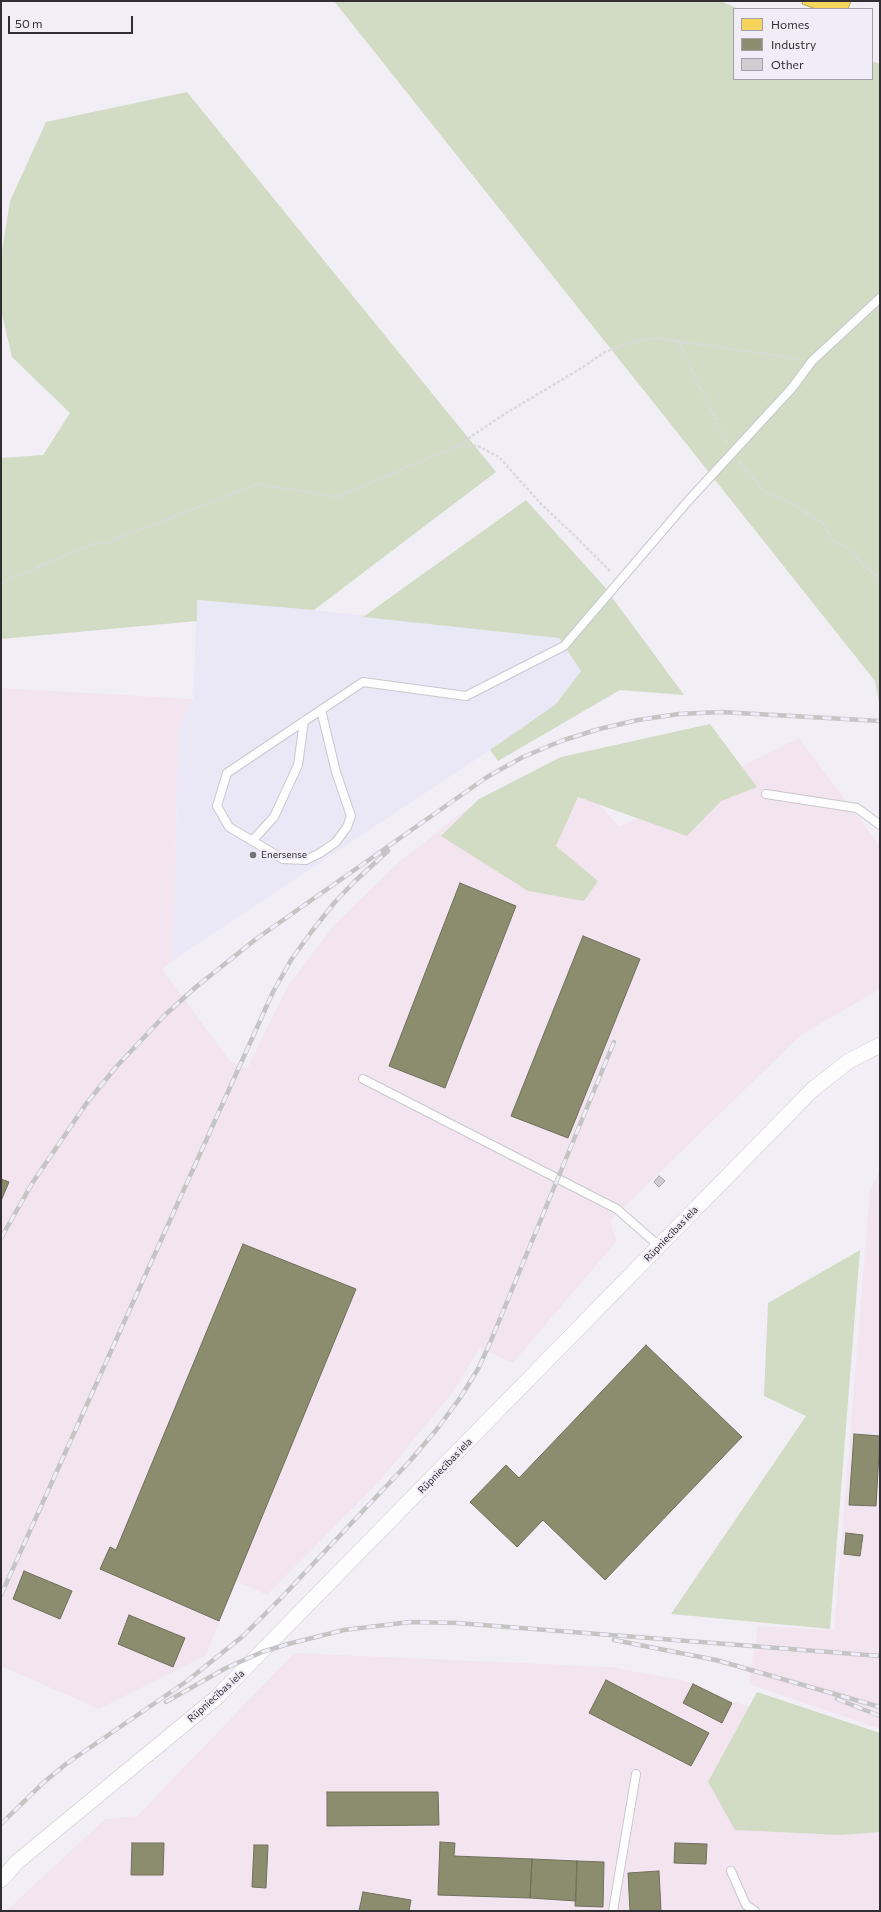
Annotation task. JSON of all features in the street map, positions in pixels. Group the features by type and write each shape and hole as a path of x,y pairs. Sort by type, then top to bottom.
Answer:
{"street":[{"name":"Rūpniecības iela","path":"1,1880 17,1862 216,1698 813,1089 849,1062 880,1045"}],"lane":[{"path":"321,710 336,772 351,816 347,827 336,842 306,860 283,859 230,827 218,806 227,773 304,722 321,710 363,682 466,696 564,646 688,501 792,388 812,361 880,298"},
{"path":"252,841 274,817 298,765 304,722"},
{"path":"766,794 857,808 880,825"},
{"path":"363,1079 617,1209 659,1246"},
{"path":"613,1911 636,1774"},
{"path":"731,1871 746,1905 755,1911"}],"path":[{"path":"1,583 92,544 106,543 258,484 337,497 457,446 506,413 580,369 605,352 636,341 658,338 812,361"},
{"path":"678,341 732,454 764,492 796,505 824,523 833,540 843,545 880,578"},
{"path":"457,446 478,446 500,457 541,504 619,581"}],"shaded area":[{"name":"Enersense","path":"197,600 314,610 559,638 581,671 556,704 490,750 172,961 179,728 193,699"},
{"path":"1,688 193,699 179,728 172,961 162,969 230,1061 247,1069 287,987 334,925 399,862 468,808 563,763 619,827 799,738 880,846 880,989 801,1035 610,1221 617,1241 513,1363 480,1348 453,1392 378,1483 267,1595 237,1582 205,1656 99,1709 1,1666"},
{"path":"880,1168 880,1729 749,1684 758,1626 834,1630 870,1191"},
{"path":"294,1653 611,1667 691,1682 734,1702 880,1744 880,1911 6,1911 105,1819 137,1816"}],"green space":[{"path":"334,1 720,1 738,8 733,8 733,80 873,80 873,61 880,64 880,708 875,681"},
{"path":"187,92 496,472 314,610 197,600 197,621 1,639 1,458 43,455 70,413 12,357 1,310 1,257 10,201 46,122"},
{"path":"526,500 603,585 684,695 620,690 498,761 490,750 556,704 581,671 559,638 363,617"},
{"path":"710,724 757,787 721,801 687,836 578,797 556,846 598,881 584,901 528,891 441,836 479,799 561,757"},
{"path":"860,1250 830,1629 671,1614 806,1416 764,1396 768,1303"},
{"path":"757,1692 880,1733 880,1832 841,1835 735,1830 708,1782"}],"building: Homes":[{"path":"803,1 851,1 848,8 813,8 802,4"}],"building: Industry":[{"path":"460,883 516,906 445,1088 389,1066"},
{"path":"583,936 640,959 568,1138 511,1116"},
{"path":"1,1179 9,1182 1,1201"},
{"path":"243,1244 356,1289 219,1621 100,1569 110,1547 116,1550"},
{"path":"646,1345 742,1437 605,1580 543,1520 517,1547 470,1502 506,1465 519,1478"},
{"path":"854,1434 880,1436 876,1506 849,1505"},
{"path":"846,1533 863,1535 860,1556 844,1554"},
{"path":"24,1571 72,1591 60,1619 13,1599"},
{"path":"129,1615 185,1638 173,1667 118,1644"},
{"path":"606,1680 709,1733 691,1766 589,1713"},
{"path":"693,1684 732,1703 722,1723 683,1703"},
{"path":"327,1792 438,1792 439,1825 327,1826"},
{"path":"440,1842 455,1843 454,1856 532,1859 530,1898 438,1895"},
{"path":"132,1843 164,1843 163,1875 131,1875"},
{"path":"675,1843 707,1844 706,1864 674,1863"},
{"path":"254,1845 268,1845 266,1888 252,1887"},
{"path":"532,1859 577,1861 576,1901 530,1898"},
{"path":"577,1861 604,1862 603,1907 575,1906"},
{"path":"659,1871 661,1911 630,1911 628,1873"},
{"path":"363,1892 411,1900 409,1911 359,1911"}],"building: Other":[{"path":"659,1176 665,1181 659,1187 654,1182"}],"railway":[{"path":"1,1238 33,1182 86,1104 116,1067 166,1014 196,987 256,939 487,777 523,757 561,741 599,729 638,720 679,714 721,712 880,721"},
{"path":"1,1595 273,992 291,960 335,902 355,881 388,851"},
{"path":"1,1824 43,1783 66,1764 187,1681 243,1636 281,1598 410,1461 437,1429 460,1398 478,1369 490,1343 614,1042"},
{"path":"166,1702 226,1668 262,1652 344,1630 410,1622 457,1623 880,1656"},
{"path":"614,1640 716,1660 880,1707"},
{"path":"837,1699 880,1716"}],"place":[{"name":"Enersense","path":"253,855"}]}
